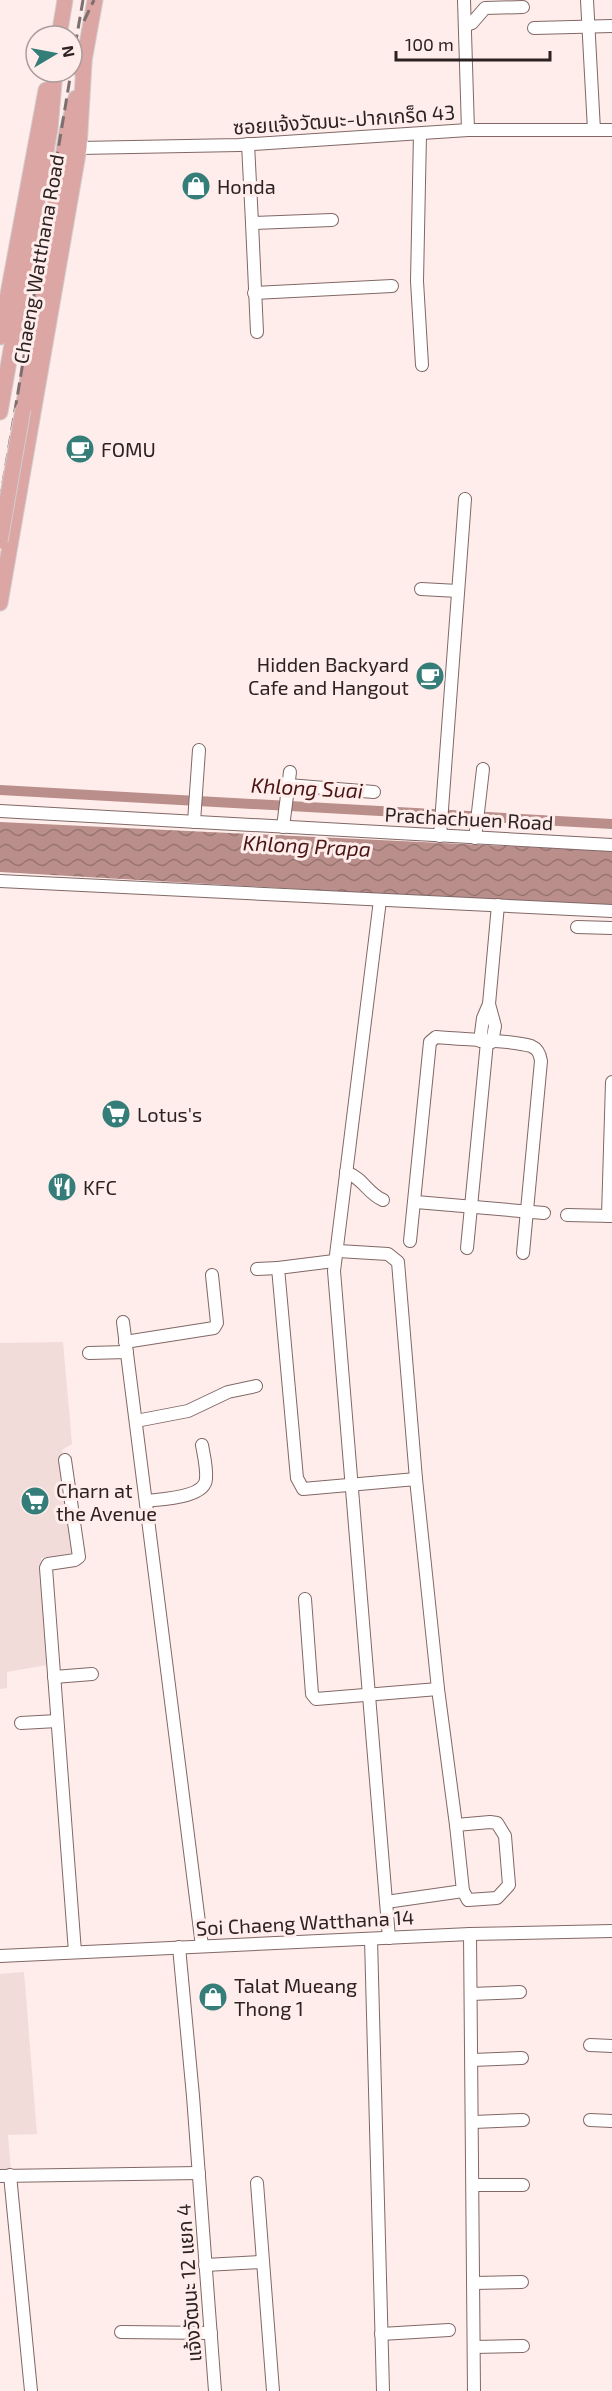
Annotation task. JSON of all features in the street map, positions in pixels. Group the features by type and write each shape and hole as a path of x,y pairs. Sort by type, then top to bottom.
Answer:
{"main road":[{"path":"61,24 65,0"},
{"name":"Chaeng Watthana Road","path":"84,63 95,0"},
{"name":"Chaeng Watthana Road","path":"0,338 34,146 50,84"},
{"name":"Chaeng Watthana Road","path":"0,409 51,129 53,84"},
{"name":"Chaeng Watthana Road","path":"0,542 68,131 79,84"},
{"name":"Chaeng Watthana Road","path":"0,603 79,148 83,84"},
{"path":"0,534 7,532 15,522"},
{"path":"0,548 8,564"}],"street":[{"path":"464,0 468,130"},
{"path":"587,0 594,130"},
{"path":"466,25 472,23 485,8 523,7"},
{"path":"534,28 612,26"},
{"name":"ซอยแจ้งวัฒนะ-ปากเกร็ด 43","path":"79,148 248,144 468,130 612,130"},
{"path":"420,134 417,281 422,365"},
{"path":"248,144 257,332"},
{"path":"252,223 332,220"},
{"path":"254,292 392,286"},
{"path":"440,830 465,499"},
{"path":"421,589 458,591"},
{"path":"194,817 198,750"},
{"path":"476,832 483,769"},
{"path":"283,822 290,772"},
{"path":"287,791 374,792"},
{"name":"Prachachuen Road","path":"0,811 194,817 440,830 612,845"},
{"path":"0,881 612,911"},
{"path":"380,900 336,1256 351,1485 389,1938"},
{"path":"466,1248 486,1042 495,1026 489,1004 498,905"},
{"path":"577,927 612,928"},
{"path":"410,1241 416,1202 430,1042 436,1038 486,1042 531,1047 538,1051 542,1061 523,1253"},
{"path":"567,1215 610,1216 612,1082"},
{"path":"346,1172 359,1177 372,1193 383,1200"},
{"path":"416,1202 544,1212"},
{"path":"257,1269 278,1268 336,1256 388,1254 398,1262 416,1479 438,1689 463,1891 468,1900 497,1898 502,1895 509,1885 507,1847 503,1829 497,1823 456,1825"},
{"path":"278,1268 299,1485 303,1489 416,1479"},
{"path":"89,1353 214,1328 217,1323 212,1275"},
{"path":"123,1322 202,1946"},
{"path":"135,1420 188,1411 228,1392 256,1386"},
{"path":"146,1501 196,1493 203,1488 206,1481 202,1445"},
{"path":"65,1460 79,1555 77,1560 46,1566 75,1952"},
{"path":"305,1599 314,1697 438,1689"},
{"path":"54,1677 92,1674"},
{"path":"21,1723 57,1720"},
{"path":"386,1902 463,1891"},
{"name":"Soi Chaeng Watthana 14","path":"0,1956 470,1934 612,1931"},
{"path":"470,1934 474,2185 474,2391"},
{"path":"371,1939 383,2391"},
{"name":"แจ้งวัฒนะ 12 แยก 4","path":"179,1947 200,2173 215,2391"},
{"path":"471,1994 520,1992"},
{"path":"590,2045 612,2046"},
{"path":"472,2060 522,2058"},
{"path":"473,2122 523,2120"},
{"path":"590,2120 612,2121"},
{"path":"31,2391 5,2176 200,2173"},
{"path":"257,2183 261,2262 273,2391"},
{"path":"474,2185 523,2185"},
{"path":"205,2265 261,2262"},
{"path":"474,2283 522,2282"},
{"path":"381,2334 449,2330"},
{"path":"121,2332 211,2333"},
{"path":"474,2347 523,2346"}],"shaded area":[{"name":"Charn at the Avenue","path":"63,1342 72,1444 62,1450 76,1552 41,1558 47,1665 7,1672 7,1688 0,1689 0,1343"},
{"path":"24,1972 37,2134 8,2135 11,2170 0,2170 0,1974"}],"water":[{"name":"Khlong Prapa","path":"0,822 612,851 612,907 0,872"}],"waterway":[{"name":"Khlong Suai","path":"0,790 612,824"}],"railway":[{"path":"79,24 83,0"},
{"path":"84,21 94,0"},
{"path":"0,501 69,84"}],"place":[{"name":"Honda","path":"196,186"},
{"name":"FOMU","path":"80,449"},
{"name":"Hidden Backyard Cafe and Hangout","path":"430,676"},
{"name":"Lotus's","path":"116,1114"},
{"name":"KFC","path":"62,1187"},
{"name":"Charn at the Avenue","path":"35,1501"},
{"name":"Talat Mueang Thong 1","path":"213,1997"}]}
